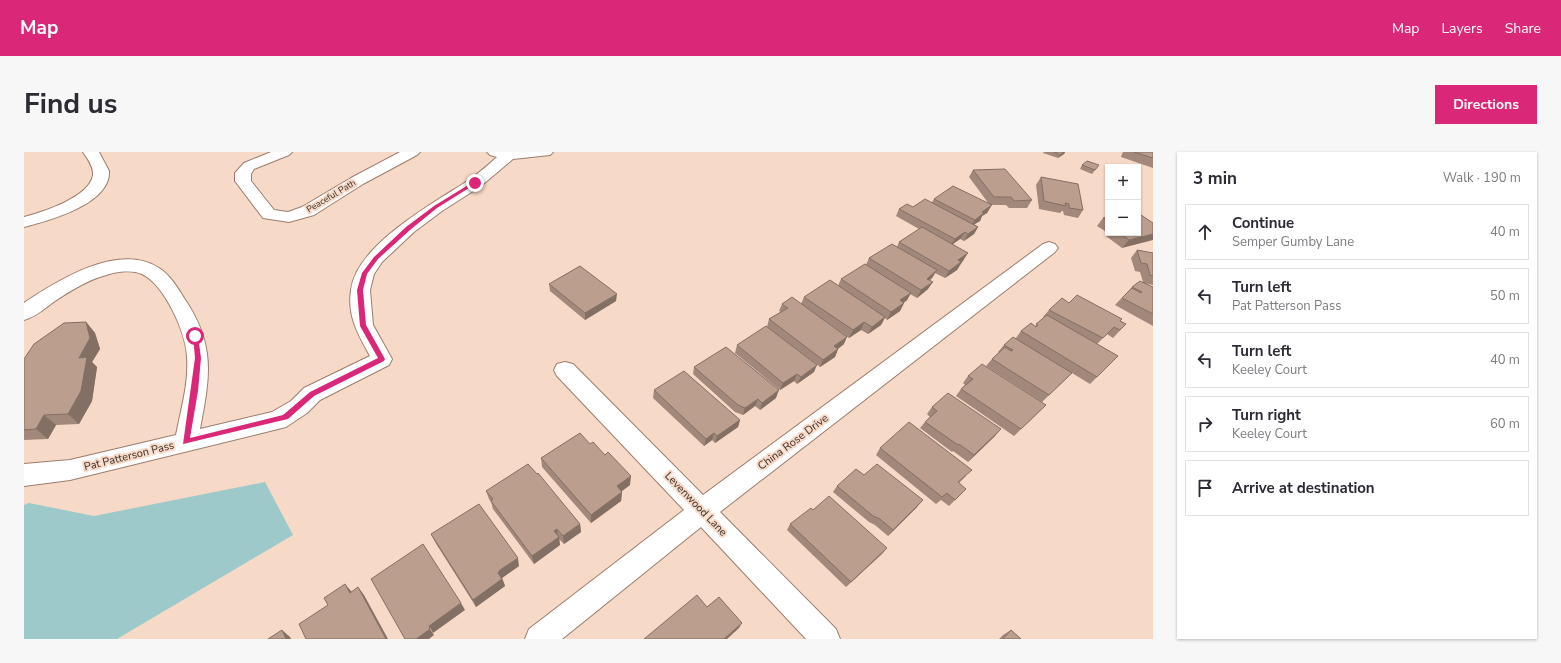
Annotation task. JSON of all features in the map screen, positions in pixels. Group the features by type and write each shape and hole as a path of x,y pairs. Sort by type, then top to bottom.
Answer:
{"street":[{"path":"24,222 54,213 69,206 87,195 100,182 101,172 91,152"},
{"name":"Peaceful Path","path":"284,152 249,166 242,174 243,181 269,214 289,217 308,211 357,181 412,152"},
{"path":"501,154 544,152"},
{"name":"Pat Patterson Pass","path":"24,475 70,470 285,417 312,394 382,359 363,326 360,290 365,273 376,258 408,228 436,207 475,183 501,154"},
{"name":"China Rose Drive","path":"539,639 702,512 1049,248"},
{"path":"24,313 73,280 96,271 131,266 154,272 164,283 187,317 195,336 198,358 195,391 186,442"},
{"name":"Levenwood Lane","path":"565,370 826,639"}],"water":[{"path":"265,482 293,535 117,639 24,639 24,505 29,503 94,516"}],"building":[{"path":"1054,152 1064,152 1060,155"},
{"path":"1134,152 1153,152 1153,158"},
{"path":"1087,161 1099,165 1095,170 1082,165"},
{"path":"1005,169 1032,200 1014,201 1011,197 994,197 973,170"},
{"path":"1041,177 1078,184 1083,210 1069,208 1069,204 1065,203 1066,206 1044,201"},
{"path":"953,186 992,205 982,212 984,213 975,220 934,199"},
{"path":"925,199 978,227 968,234 965,232 955,239 899,209 907,204 913,207"},
{"path":"1141,215 1153,223 1153,234 1129,240 1123,236 1141,236"},
{"path":"922,227 968,253 958,260 961,262 949,271 899,242"},
{"path":"892,244 937,270 927,279 933,282 921,290 869,258"},
{"path":"1137,250 1153,253 1153,276 1150,275 1147,264 1141,263"},
{"path":"865,264 911,293 900,300 904,303 891,312 841,279"},
{"path":"580,266 617,294 585,313 549,284"},
{"path":"830,280 885,317 872,327 864,322 853,330 804,297"},
{"path":"1140,281 1153,287 1153,314 1122,298 1132,288 1141,293 1142,292 1132,287"},
{"path":"1077,295 1122,319 1120,321 1126,324 1120,330 1114,327 1103,338 1049,310 1062,298 1069,303"},
{"path":"792,297 847,337 834,346 838,349 823,360 769,319 788,308 782,304"},
{"path":"1047,315 1118,356 1097,377 1021,331 1031,323 1036,327 1038,325 1036,324"},
{"path":"86,322 90,338 79,358 87,357 81,391 68,414 44,415 36,429 24,430 24,359 34,344 64,323"},
{"path":"766,326 817,365 801,377 797,374 783,383 737,345"},
{"path":"1013,337 1072,373 1049,395 992,359 1005,347 1011,351 1013,350 1004,345"},
{"path":"726,347 779,390 762,403 758,399 745,408 738,405 694,367"},
{"path":"982,364 1046,405 1021,429 961,389 973,379 968,376"},
{"path":"684,371 740,420 717,436 714,433 706,439 654,390"},
{"path":"948,393 1001,429 974,455 925,422 937,411 932,407"},
{"path":"909,422 972,470 958,482 966,489 955,500 947,493 942,497 880,448"},
{"path":"580,433 590,444 593,442 605,455 608,452 631,476 617,486 622,492 591,515 541,458"},
{"path":"528,464 537,474 538,473 580,524 563,536 557,529 554,531 559,537 532,556 491,501 493,499 486,491"},
{"path":"877,464 923,500 893,530 880,519 873,516 837,486 856,469 864,475"},
{"path":"829,496 887,548 851,582 790,524 811,508 813,510"},
{"path":"479,504 518,558 500,570 498,573 502,579 473,600 431,534"},
{"path":"423,544 461,603 429,626 430,629 416,639 405,639 371,579"},
{"path":"345,584 350,593 358,587 386,639 306,639 299,624 328,605 324,598"},
{"path":"697,595 707,607 719,597 742,623 724,639 644,639"},
{"path":"282,630 286,639 268,639"},
{"path":"1011,630 1021,639 1003,639"}],"route":[{"path":"195,336 198,358 195,391 186,442 285,417 299,407 312,394 382,359 363,326 360,290 365,273 376,258 408,228 436,207 475,183"}]}
